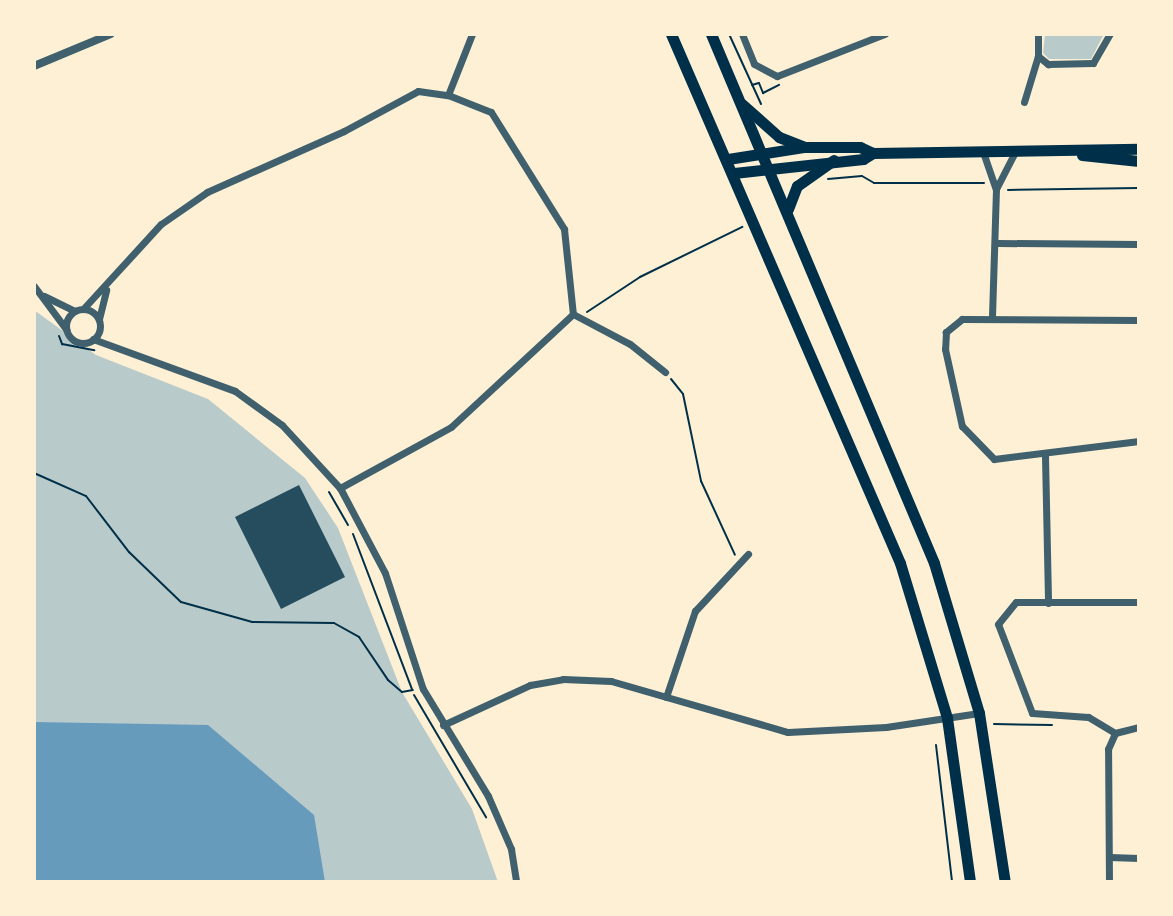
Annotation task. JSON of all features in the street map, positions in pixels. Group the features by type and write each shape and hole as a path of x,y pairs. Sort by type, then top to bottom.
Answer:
{"main road":[{"path":"671,34 728,159 900,563 947,718 970,882"},
{"path":"711,34 934,563 979,713 1005,882"},
{"path":"739,101 779,137 805,147"},
{"path":"728,159 805,147 860,147 873,153 1139,149"},
{"path":"1074,152 1100,160 1139,161"},
{"path":"734,173 863,159 873,153"},
{"path":"788,213 791,192 834,160"}],"street":[{"path":"34,66 111,34"},
{"path":"448,95 472,34"},
{"path":"742,34 754,64 777,76 885,34"},
{"path":"1024,102 1038,56 1038,34"},
{"path":"1038,56 1048,64 1093,63 1110,34"},
{"path":"67,331 79,310 107,288 161,224 207,192 344,131 418,91 448,95 491,112 564,229 576,316"},
{"path":"983,152 996,189 998,243 992,318"},
{"path":"996,189 1015,152"},
{"path":"998,243 1139,244"},
{"path":"34,286 78,342 93,339 116,346 235,391 282,425 340,488 385,573 423,689 488,796 511,849 516,882"},
{"path":"93,339 107,288"},
{"path":"42,296 79,310 99,323 116,346"},
{"path":"576,316 630,344 665,372"},
{"path":"340,488 451,427 576,316"},
{"path":"1139,320 962,319 946,332 945,349 962,426 994,459 1045,456 1139,441"},
{"path":"1045,456 1048,603"},
{"path":"666,697 695,611 738,561 748,554"},
{"path":"1139,602 1016,602 998,624 1032,713 1088,717 1115,733 1139,727"},
{"path":"443,725 530,685 563,679 611,681 788,732 839,731 979,713"},
{"path":"1109,882 1108,749 1115,733"},
{"path":"1109,857 1139,858"}],"path":[{"path":"729,34 766,112"},
{"path":"751,85 759,83 763,93 779,88 777,76"},
{"path":"823,180 862,176 874,183 983,183 996,189 1139,188"},
{"path":"576,316 640,277 753,222"},
{"path":"62,344 107,349"},
{"path":"665,372 683,394 701,481 738,561"},
{"path":"34,473 86,496 129,552 181,602 252,622 334,623 359,637 388,680 402,692 423,689"},
{"path":"327,488 353,535 412,690 492,827"},
{"path":"993,724 1055,725"},
{"path":"936,745 952,882"}],"shaded area":[{"path":"1045,34 1104,34 1091,59 1049,59 1043,53"},
{"path":"34,310 96,355 208,399 305,478 338,528 402,692 472,809 498,882 34,882"}],"water":[{"path":"34,722 208,725 314,815 325,882 34,882"}],"building":[{"path":"299,485 345,577 281,609 235,517"}]}
